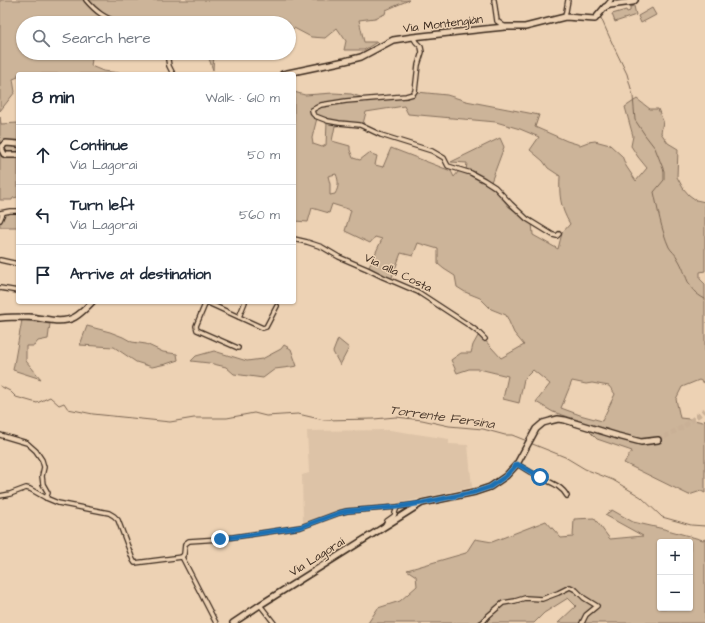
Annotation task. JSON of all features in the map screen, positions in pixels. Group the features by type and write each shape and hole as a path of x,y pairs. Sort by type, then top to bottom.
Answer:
{"street":[{"path":"86,0 97,12 103,16"},
{"path":"494,0 497,21 505,27"},
{"path":"565,17 568,0"},
{"path":"605,7 611,0"},
{"path":"605,7 633,2 635,0"},
{"name":"Via Montengiàn","path":"293,72 345,62 361,57 393,40 505,27 525,27 565,17 595,19 605,7"},
{"path":"413,37 421,47 422,52 418,66 415,91 413,94 321,105 312,110 313,114 328,121 360,125 381,135 432,151 444,158 448,166 471,173 495,187 526,219 553,235 557,236 559,234"},
{"path":"168,60 172,72"},
{"path":"16,144 6,143 2,146 2,150 4,154 7,155 16,154"},
{"path":"0,220 1,213 16,211"},
{"name":"Via alla Costa","path":"296,239 322,247 339,257 418,292 470,326 485,339"},
{"path":"0,260 16,264"},
{"path":"0,288 16,291"},
{"path":"0,318 30,317 53,321 64,321 75,317 90,304"},
{"path":"205,304 196,326 197,330 238,348"},
{"path":"214,304 263,328 266,327 277,306"},
{"path":"239,317 244,304"},
{"name":"Via Lagorai","path":"182,557 184,554 185,544 188,541 220,539 301,527 347,511 397,507 422,503 475,492 490,487 506,476 517,464 534,431 543,423 558,419 571,421 641,442 658,440"},
{"path":"0,435 27,443 36,451 42,460 44,467 42,476 43,484 48,493 46,498"},
{"path":"517,464 555,485 564,491 567,496"},
{"path":"0,496 26,488 58,503 109,513 118,520 134,563 182,557 216,623"},
{"name":"Via Lagorai","path":"233,623 422,503"},
{"path":"397,507 403,515"},
{"name":"Via Lagorai","path":"385,527 387,521 394,516 397,507"},
{"path":"481,623 503,603 524,598 542,599 570,587 597,606 586,615 582,623"},
{"path":"260,605 274,623"}],"shaded area":[{"path":"0,0 409,0 386,10 385,14 375,18 359,20 364,42 377,42 364,50 344,50 346,41 337,28 325,38 311,37 296,29 296,16 16,16 16,60 92,60 91,66 103,71 112,72 16,72 16,78 13,79 15,92 0,111"},
{"path":"634,6 636,15 615,22 612,14 626,10 627,12 630,11 630,7"},
{"path":"652,8 656,15 641,23 638,16"},
{"path":"209,60 214,60 213,70"},
{"path":"417,92 447,95 466,101 539,115 535,127 567,141 580,145 595,141 610,145 622,156 626,166 636,181 647,168 631,146 633,136 625,107 637,99 650,109 658,109 663,121 661,133 668,143 678,149 677,177 689,195 696,200 705,202 705,271 700,272 700,279 705,284 705,383 699,380 682,387 676,399 680,418 703,422 705,420 705,493 701,491 689,495 624,463 632,451 597,439 578,420 553,412 536,402 550,384 533,370 524,379 519,403 503,399 508,376 479,369 469,369 457,373 451,360 461,353 471,353 478,336 482,337 501,358 524,345 514,333 506,315 491,309 480,298 457,287 455,276 438,264 438,249 418,243 413,256 401,253 391,280 369,267 382,239 375,237 370,243 345,231 351,210 332,204 329,213 312,208 308,222 296,221 296,93 305,95 333,93 351,94 367,99 389,97 402,98","holes":["404,106 408,114 496,122 520,129 539,137 530,150 543,161 548,168 560,176 561,201 564,212 570,224 562,233 558,249 533,235 532,222 509,207 497,192 477,178 459,171 454,177 451,171 391,148 383,167 375,165 377,156 369,153 360,160 353,158 350,146 332,141 335,126 363,124 366,112","317,118 327,122 326,145 322,147 313,144 312,138","336,174 338,179 337,189 335,194 330,195 328,176","572,381 609,386 615,394 602,421 561,408"]},
{"path":"0,117 1,124 16,123 16,197 12,200 0,200"},
{"path":"500,138 504,147 491,182 466,170 467,163 451,162"},
{"path":"10,212 16,213 16,227 0,227 0,221 5,214"},
{"path":"22,320 50,324 48,339 38,341 34,346 26,346 26,361 41,379 13,370"},
{"path":"87,326 110,332 132,342 146,344 163,352 177,354 178,360 152,367 136,362 114,347 80,345"},
{"path":"338,339 349,348 340,365 333,352"},
{"path":"284,345 291,349 297,366 275,369 263,378 234,374 226,367 191,361 196,356 214,351 247,361 262,359 281,349"},
{"path":"390,430 449,439 449,444 468,445 472,487 397,504 354,507 303,523 302,475 309,473 307,431"},
{"path":"612,510 633,522 703,540 705,539 705,623 558,623 576,606 568,598 544,613 534,623 368,623 378,608 400,601 417,586 416,576 407,570 466,553 475,539 492,542 546,521 561,538 573,537 574,519 594,518 610,539 643,536 605,515"}],"waterway":[{"path":"601,18 627,74 633,96 635,120 655,148 664,171 664,180 654,192 666,240 681,265 690,286 705,299"},
{"name":"Torrente Fersina","path":"0,386 10,391 16,397 37,403 50,397 59,405 64,403 68,409 93,414 170,422 194,418 227,418 254,413 266,416 298,414 324,420 396,417 422,420 449,426 483,429 505,435 512,435 527,441"},
{"name":"Torrente Fersina","path":"530,443 565,457 585,469 613,480 641,497 662,517 691,525 705,526"}],"tunnel":[{"path":"658,440 683,427 705,410"}],"route":[{"path":"220,539 301,527 347,511 397,507 475,492 490,487 506,476 517,464 540,477"}]}
